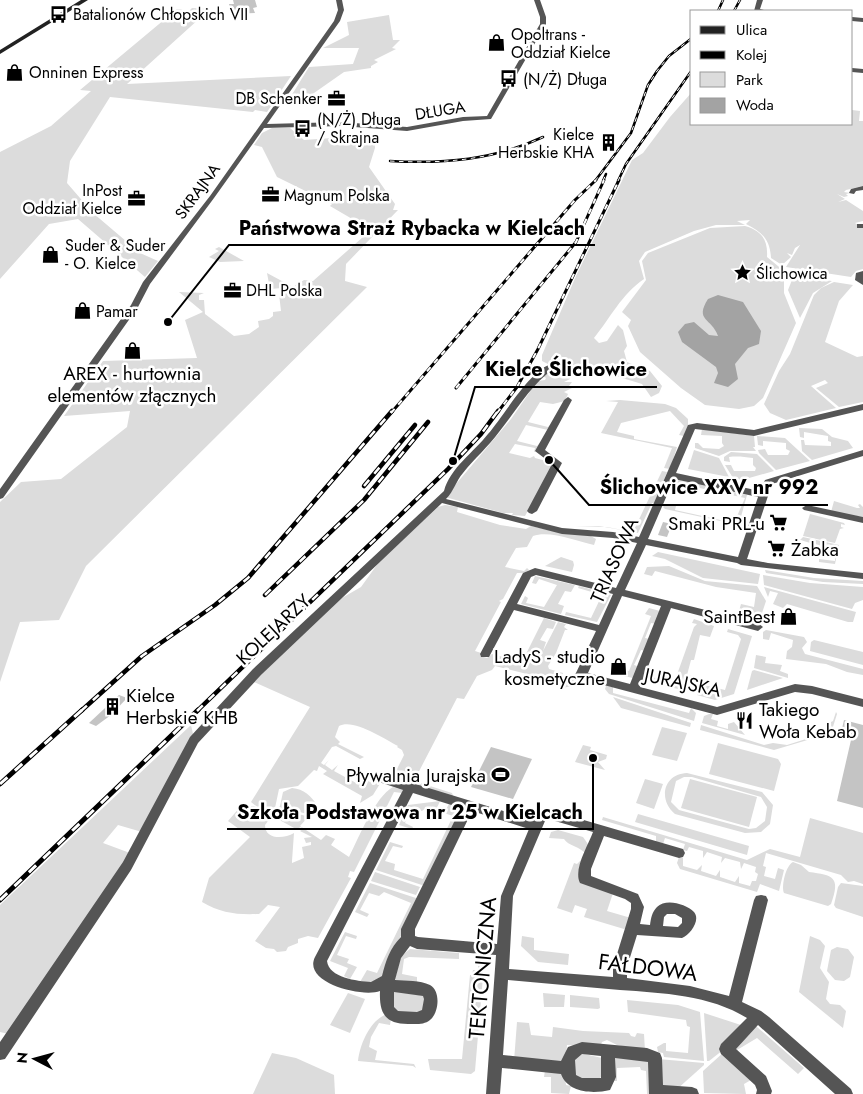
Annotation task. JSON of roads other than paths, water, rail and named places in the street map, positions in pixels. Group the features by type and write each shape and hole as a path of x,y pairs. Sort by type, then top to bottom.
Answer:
{"street":[{"path":"0,52 85,0"},
{"name":"SKRAJNA","path":"0,496 135,305 146,284 207,204 337,21 341,10 339,0"},
{"name":"DŁUGA","path":"262,126 341,124 408,129 463,119 490,118 543,24 543,17 537,0"},
{"path":"852,193 854,190 863,188"},
{"path":"862,282 859,275 863,273"},
{"name":"KOLEJARZY","path":"0,1054 127,866 194,740 257,672 448,492 449,484 505,421 532,383 549,368"},
{"path":"532,511 558,463 540,451 568,400"},
{"name":"TRIASOWA","path":"582,675 692,426 754,433 863,407"},
{"path":"741,562 769,481 863,453"},
{"path":"670,475 763,495"},
{"path":"440,500 562,531 604,534 741,562 796,570 863,576"},
{"path":"808,508 863,520"},
{"path":"485,654 527,575 535,571 758,627"},
{"path":"634,690 667,604"},
{"path":"511,606 602,630"},
{"name":"JURAJSKA","path":"582,675 716,711 796,688 812,690 863,703"},
{"path":"383,779 536,826 540,818 546,814 679,853"},
{"path":"410,787 320,961 321,970 326,976 357,986 376,987 389,982 395,955 408,939 408,929 468,806"},
{"name":"TEKTONICZNA","path":"493,1094 507,896 536,826"},
{"path":"600,830 585,869 585,879 636,898 638,909 620,967 620,984"},
{"path":"734,1005 762,900"},
{"path":"632,929 656,931"},
{"path":"408,939 417,943 504,950"},
{"name":"FAŁDOWA","path":"502,974 680,989 734,1005 756,1015 846,1094"},
{"path":"756,1015 749,1026 726,1049 761,1081 765,1091 763,1094"},
{"path":"608,1051 609,1077 603,1086 577,1084 570,1079 567,1068 570,1055 574,1050 608,1051 647,1054 655,1058 656,1093 692,1094"},
{"path":"495,1061 567,1068"}],"water":[{"path":"718,295 743,302 761,331 759,344 748,348 735,364 738,379 728,387 714,383 718,373 716,367 682,342 678,332 685,324 694,322 709,335 718,336 703,316 703,312 708,299"}],"railway":[{"path":"718,10 723,0"},
{"path":"735,10 740,0"},
{"path":"595,181 631,133 648,85 657,71 669,56 690,40"},
{"path":"618,181 626,164 690,73"},
{"path":"390,161 430,162 468,159 506,151 543,137"},
{"path":"603,181 606,174"},
{"path":"456,388 576,242 604,180"},
{"path":"497,413 517,387 538,349 619,180"},
{"path":"391,413 575,200 595,181"},
{"path":"81,711 142,656 215,605 248,578 392,411"},
{"path":"197,711 448,469 481,434 498,411"},
{"path":"265,595 364,500 428,422"},
{"path":"364,486 415,425"},
{"path":"0,784 82,710"},
{"path":"0,900 198,710"}],"place":[{"name":"Batalionów Chłopskich VII","path":"59,14"},
{"name":"Opoltrans - Oddział Kielce","path":"497,43"},
{"name":"Onninen Express","path":"15,72"},
{"name":"(N/Ż) Długa","path":"509,79"},
{"name":"DB Schenker","path":"336,98"},
{"name":"(N/Ż) Długa / Skrajna","path":"303,128"},
{"name":"Kielce Herbskie KHA","path":"608,143"},
{"name":"Magnum Polska","path":"270,195"},
{"name":"InPost Oddział Kielce","path":"136,199"},
{"name":"Suder & Suder - O. Kielce","path":"51,254"},
{"name":"Ślichowica","path":"742,273"},
{"name":"DHL Polska","path":"232,290"},
{"name":"Pamar","path":"82,311"},
{"name":"Państwowa Straż Rybacka w Kielcach","path":"168,322"},
{"name":"AREX - hurtownia elementów złącznych","path":"132,350"},
{"name":"Ślichowice XXV nr 992","path":"549,460"},
{"name":"Kielce Ślichowice","path":"453,461"},
{"name":"Smaki PRL-u","path":"779,523"},
{"name":"Żabka","path":"777,549"},
{"name":"SaintBest","path":"789,616"},
{"name":"LadyS - studio kosmetyczne","path":"619,667"},
{"name":"Kielce Herbskie KHB","path":"112,706"},
{"name":"Takiego Woła Kebab","path":"745,720"},
{"name":"Szkoła Podstawowa nr 25 w Kielcach","path":"593,758"},
{"name":"Pływalnia Jurajska","path":"500,775"}]}
